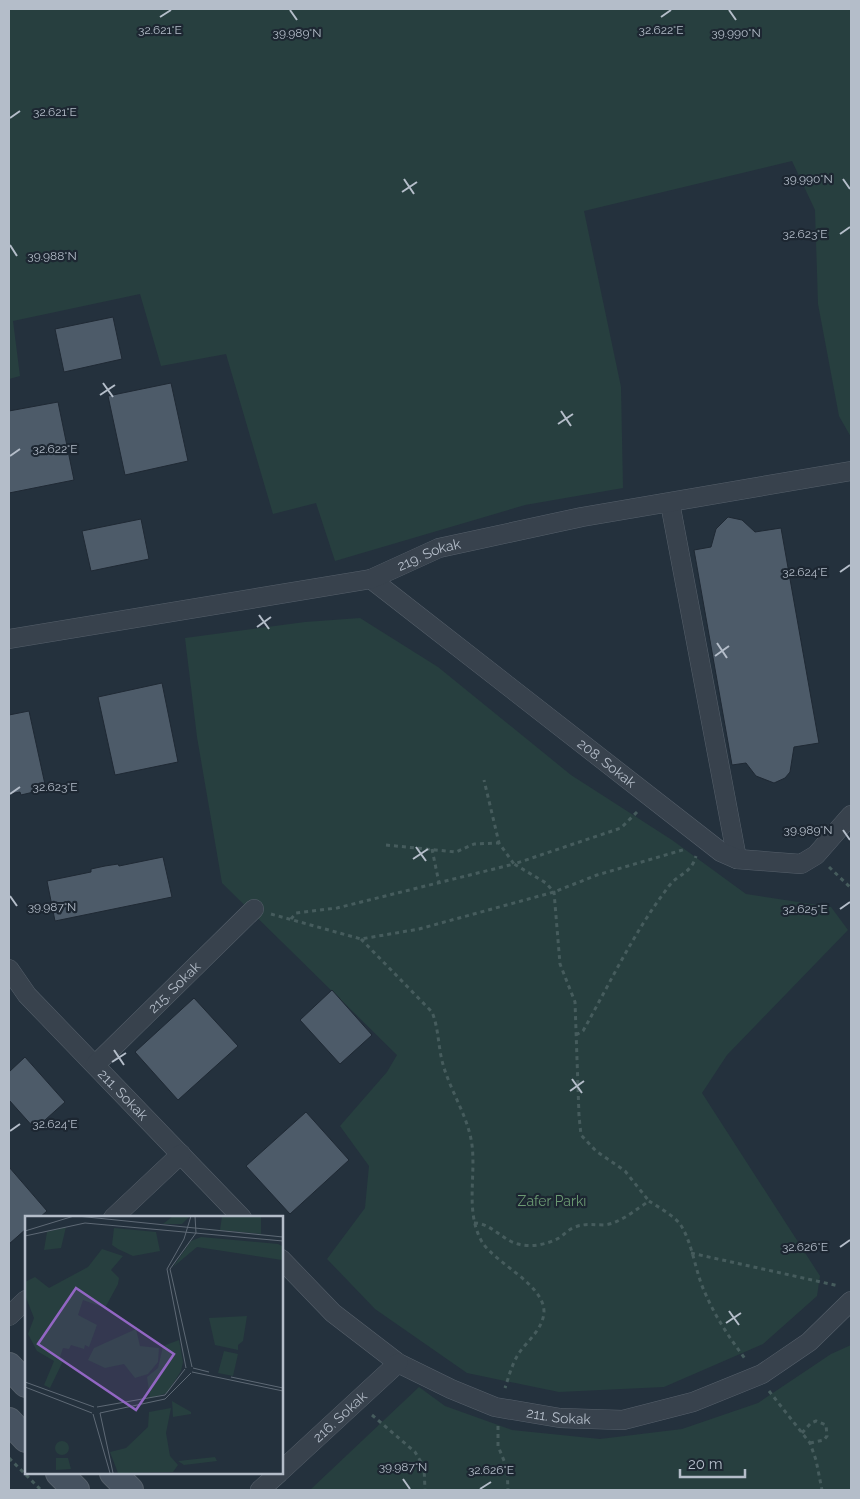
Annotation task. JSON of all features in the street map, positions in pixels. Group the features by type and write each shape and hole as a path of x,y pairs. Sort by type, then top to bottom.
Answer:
{"main road":[{"path":"9,1366 25,1383"},
{"path":"9,1421 25,1438"},
{"path":"60,1474 76,1490"},
{"path":"114,1474 130,1490"}],"street":[{"name":"219. Sokak","path":"9,639 371,580 439,548 582,517 851,471"},
{"path":"670,503 737,859"},
{"name":"208. Sokak","path":"371,580 651,798 703,843 737,859 801,864 816,855 851,815"},
{"name":"215. Sokak","path":"95,1066 254,909"},
{"name":"211. Sokak","path":"9,969 27,995 240,1216"},
{"path":"115,1216 181,1154"},
{"name":"211. Sokak","path":"282,1260 333,1312 398,1363 451,1389 500,1408 560,1418 623,1420 693,1402 758,1376 809,1342 851,1301"},
{"path":"9,1316 25,1301"},
{"name":"216. Sokak","path":"282,1470 398,1363"},
{"name":"216. Sokak","path":"260,1490 278,1474"}],"path":[{"path":"484,780 499,844 514,864 546,883 554,892 560,964 575,1002 581,1135 596,1151 625,1171 649,1201 679,1222 687,1237 706,1296 729,1337 810,1443 816,1460 822,1490"},
{"path":"291,919 296,913 337,908 514,864 621,828 651,798"},
{"path":"254,909 361,939 419,929 554,892 597,875 703,843"},
{"path":"576,1036 583,1031 630,946 670,885 693,866 703,843"},
{"path":"386,845 456,852 474,844 499,844"},
{"path":"432,850 439,883"},
{"path":"816,855 851,888"},
{"path":"361,939 432,1012 437,1024 441,1056 472,1145 471,1186 474,1223 483,1243 528,1284 540,1298 544,1311 540,1325 511,1367 500,1408 498,1446 507,1468 508,1490"},
{"path":"474,1223 484,1223 498,1234 519,1244 540,1245 558,1238 572,1228 589,1223 606,1225 619,1220 649,1201"},
{"path":"691,1253 838,1285 851,1301"},
{"path":"356,1401 415,1452 424,1467 425,1490"},
{"path":"802,1433 811,1423 816,1421 826,1425 828,1436 824,1440 810,1443"},
{"path":"9,1458 40,1490"}],"green space":[{"path":"9,9 851,9 851,437 839,416 818,304 815,210 792,161 584,211 621,387 623,488 525,505 335,561 316,503 273,514 226,354 161,366 140,294 13,321 20,376 9,379"},
{"name":"Zafer Parkı","path":"360,618 438,667 571,775 672,840 746,894 831,907 848,930 727,1055 702,1093 820,1276 817,1296 763,1344 664,1387 559,1392 467,1373 375,1309 327,1259 365,1208 369,1166 340,1126 387,1072 397,1055 222,883 197,737 185,638 305,622"},
{"path":"851,1345 851,1490 310,1490 419,1387 445,1406 512,1430 600,1439 682,1429 758,1403 831,1354"}],"building":[{"path":"113,317 122,359 64,372 55,329"},
{"path":"171,383 188,461 125,475 108,396"},
{"path":"58,402 74,480 9,493 9,411"},
{"path":"728,517 742,520 755,532 781,528 819,743 794,747 790,772 785,778 774,783 756,776 746,763 732,765 694,550 711,547 716,529"},
{"path":"141,519 149,559 91,571 82,531"},
{"path":"162,683 178,762 115,775 98,697"},
{"path":"29,711 46,789 21,795 20,792 9,794 9,715"},
{"path":"163,857 172,897 55,921 47,881 91,872 91,869 105,866 118,864 119,866"},
{"path":"332,990 372,1035 340,1064 300,1020"},
{"path":"194,998 238,1046 178,1100 135,1052"},
{"path":"25,1057 65,1102 35,1129 9,1100 9,1072"},
{"path":"306,1112 349,1160 290,1214 246,1166"},
{"path":"9,1167 47,1211 41,1216 25,1216 25,1230 9,1244"}]}
